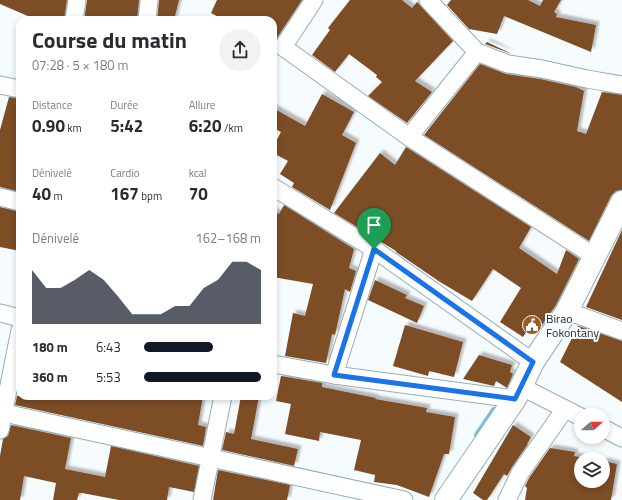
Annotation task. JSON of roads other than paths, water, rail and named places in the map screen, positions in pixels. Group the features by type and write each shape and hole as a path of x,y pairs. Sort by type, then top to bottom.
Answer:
{"street":[{"path":"75,16 77,0"},
{"path":"147,16 149,0"},
{"path":"314,0 283,47 408,137 594,256"},
{"path":"428,0 477,52 508,64 542,69 587,80 622,85"},
{"path":"408,137 477,52"},
{"path":"0,85 16,88"},
{"path":"277,189 374,249 533,362"},
{"path":"0,197 16,201"},
{"path":"446,500 518,393 533,362 567,310 622,202"},
{"path":"334,375 374,249"},
{"path":"567,310 622,331"},
{"path":"0,313 16,317"},
{"path":"0,430 2,412 16,348"},
{"path":"277,365 334,375 518,393 574,414"},
{"path":"202,500 222,400"},
{"path":"507,500 520,473 565,409"},
{"path":"2,412 404,500"},
{"path":"610,432 622,438"}],"waterway":[{"path":"477,435 494,410"}],"place":[{"name":"Birao Fokontany","path":"532,325"}]}
